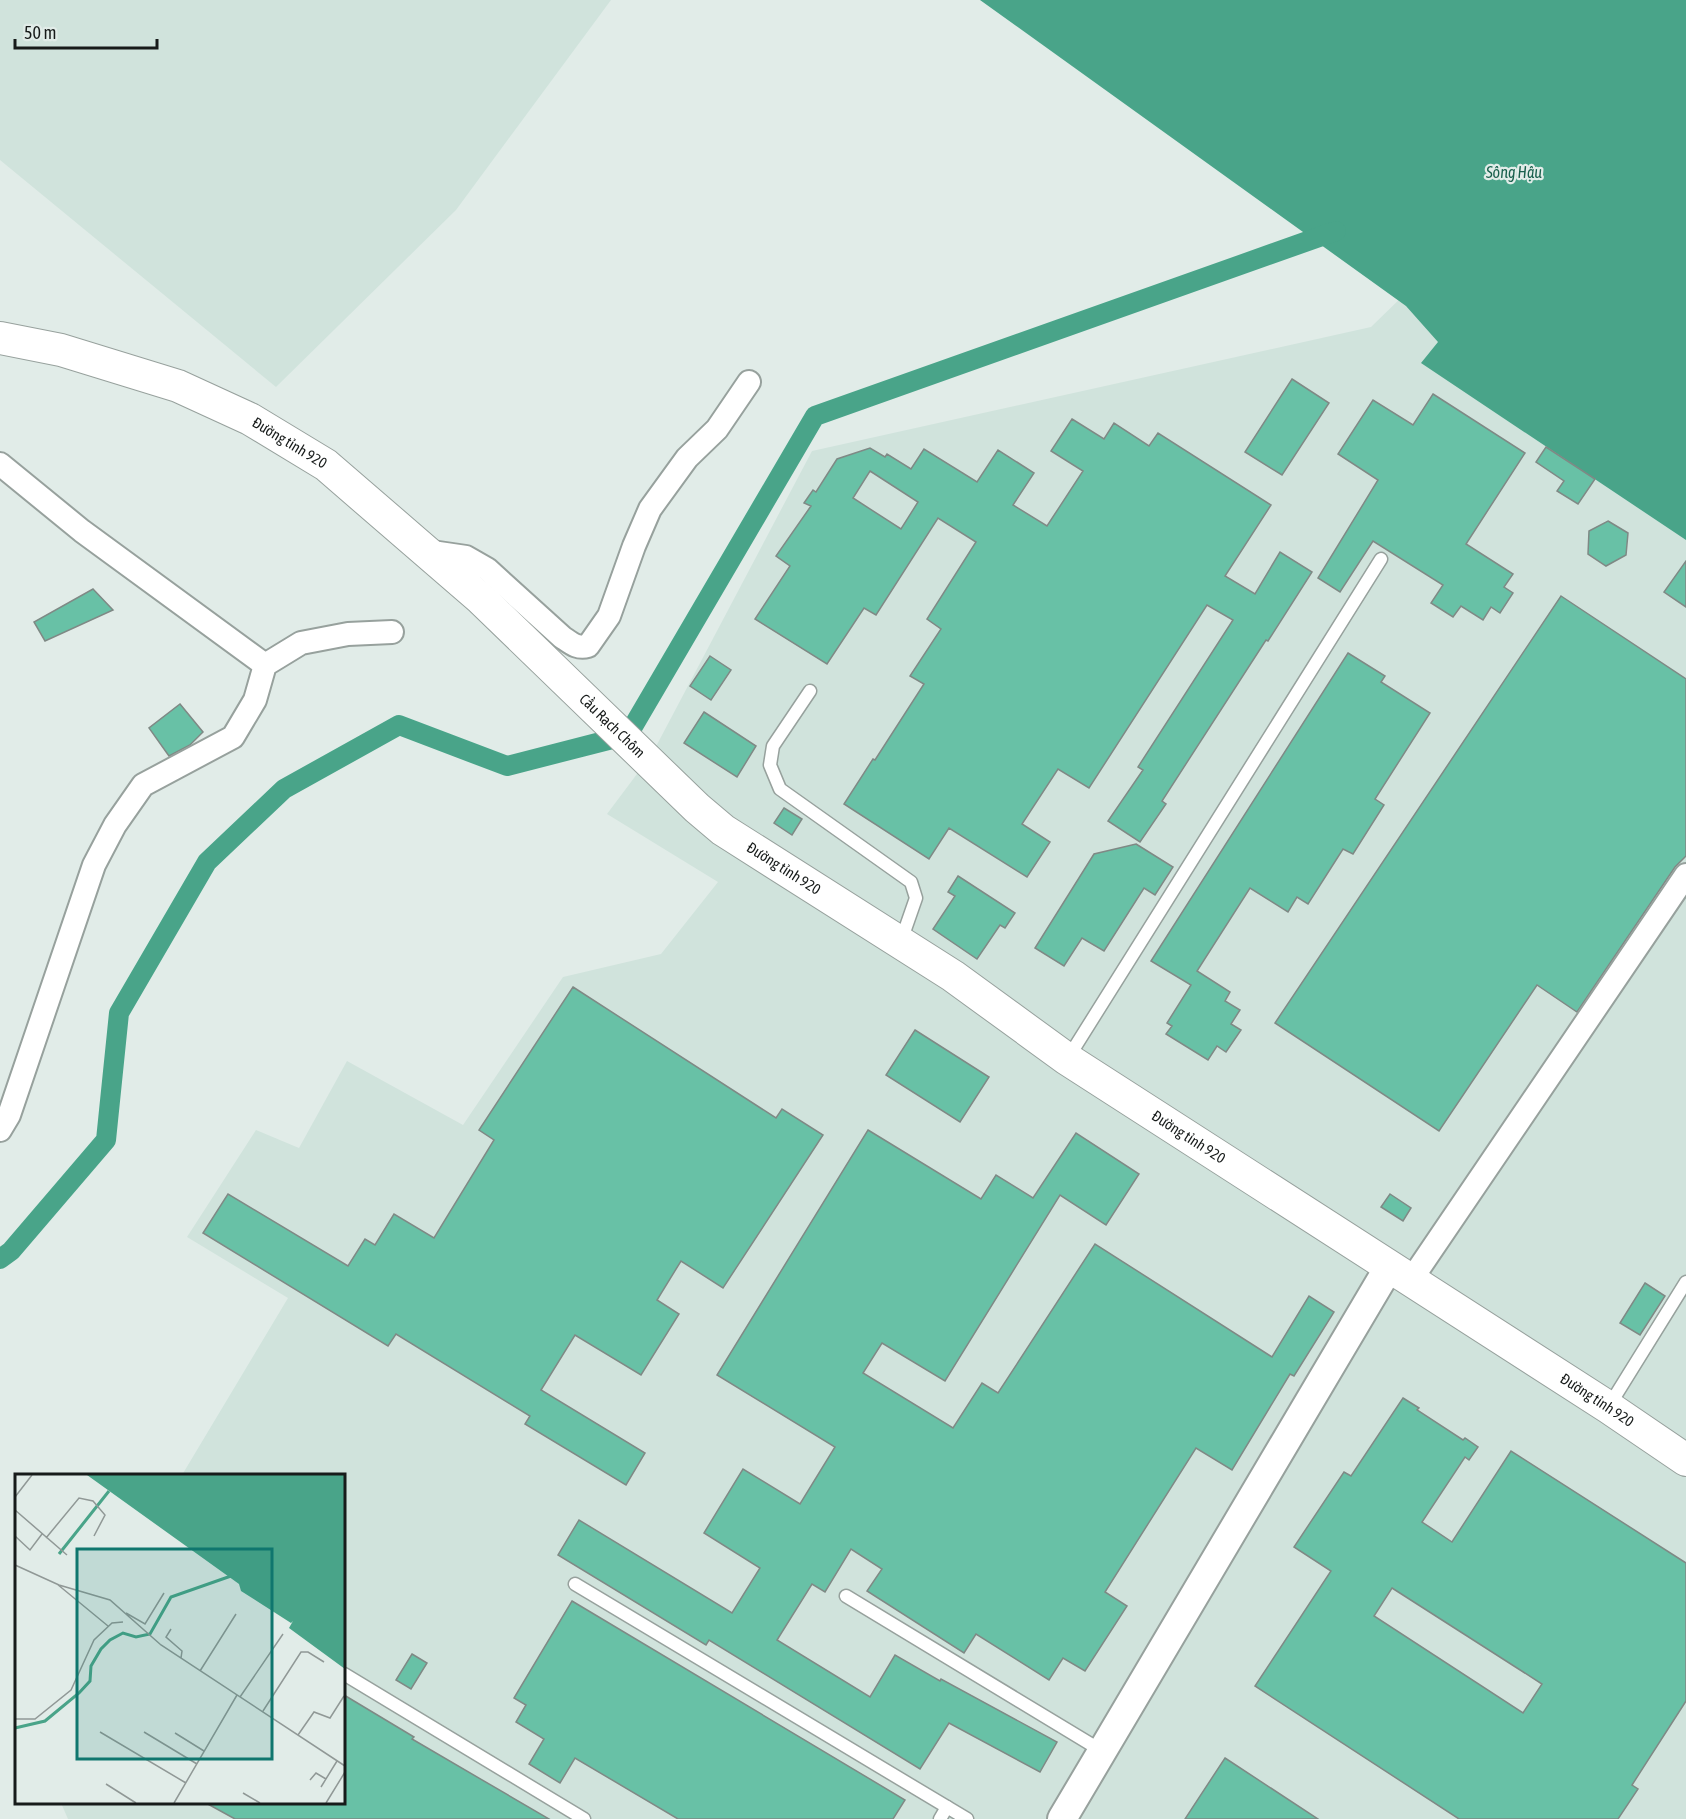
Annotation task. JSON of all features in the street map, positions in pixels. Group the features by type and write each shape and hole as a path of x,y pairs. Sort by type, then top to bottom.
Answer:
{"main road":[{"name":"Đường tỉnh 920","path":"0,338 61,350 178,386 219,403 286,439 326,465 481,599 527,643"},
{"name":"Cầu Rạch Chôm","path":"527,643 697,808"},
{"name":"Đường tỉnh 920","path":"697,808 723,830 953,976 1067,1059 1608,1407 1686,1460"}],"street":[{"path":"425,551 466,557 487,569 562,637 574,646 582,648 588,646 609,616 650,509 687,458 717,429 748,382"},
{"path":"0,464 82,531 266,665"},
{"path":"0,1130 9,1115 94,865 115,825 143,785 233,737 255,700 266,665 301,643 348,634 392,632"},
{"path":"1062,1819 1400,1273 1686,874"}],"lane":[{"path":"1067,1059 1381,559"},
{"path":"810,691 773,746 770,765 780,789 912,882 916,898 900,942"},
{"path":"1608,1407 1686,1282"},
{"path":"575,1584 967,1819"},
{"path":"846,1596 1102,1751"},
{"path":"345,1675 584,1819"},
{"path":"940,1819 947,1807"}],"shaded area":[{"path":"0,0 611,0 456,210 276,387 0,160"},
{"path":"1409,290 1686,476 1686,1819 68,1819 61,1804 345,1804 345,1474 183,1474 288,1298 187,1237 256,1130 299,1148 347,1061 463,1125 563,977 661,954 718,882 607,814 652,754 812,451 1371,327"}],"water":[{"name":"Sông Hậu","path":"980,0 1686,0 1686,540 1421,363 1438,342 1406,306"}],"building":[{"path":"1292,379 1329,403 1282,475 1245,452"},
{"path":"1433,394 1525,453 1466,544 1513,574 1504,587 1513,593 1500,613 1491,607 1483,620 1461,606 1453,617 1431,603 1443,585 1373,541 1340,592 1318,578 1378,480 1338,454 1373,400 1413,425"},
{"path":"1072,419 1104,439 1114,423 1149,446 1158,433 1271,505 1225,576 1255,594 1280,552 1312,572 1162,801 1166,804 1140,842 1108,821 1143,770 1138,767 1233,620 1207,605 1089,788 1058,769 1022,824 1050,842 1027,877 949,828 929,859 844,804 924,684 910,676 941,629 927,619 976,542 938,518 876,615 864,608 827,664 755,619 790,566 776,556 811,506 804,503 813,490 816,492 837,459 870,448 885,457 887,454 911,469 924,449 977,482 998,450 1034,473 1013,505 1047,526 1083,471 1051,451","holes":["870,471 918,502 901,529 853,498"]},
{"path":"1546,447 1595,479 1578,504 1557,491 1564,481 1536,462"},
{"path":"1608,521 1628,533 1626,555 1606,566 1588,554 1589,531"},
{"path":"1686,561 1686,607 1664,592"},
{"path":"93,589 113,610 45,641 34,622"},
{"path":"1561,596 1686,679 1686,856 1675,867 1577,1012 1537,985 1439,1131 1275,1023"},
{"path":"1348,653 1385,676 1381,682 1430,713 1375,799 1384,805 1353,854 1343,849 1308,904 1297,897 1288,912 1250,888 1197,971 1230,992 1225,1001 1240,1010 1231,1024 1241,1030 1226,1052 1217,1046 1208,1060 1166,1034 1172,1026 1167,1023 1191,985 1151,961"},
{"path":"710,656 731,670 711,700 690,686"},
{"path":"180,704 203,732 190,745 169,756 149,728"},
{"path":"704,712 756,746 737,777 684,743"},
{"path":"784,808 802,819 792,835 774,823"},
{"path":"1136,844 1173,867 1155,895 1144,888 1104,951 1082,938 1064,966 1035,948 1094,854"},
{"path":"958,876 1015,913 1005,928 1000,925 977,959 933,929 955,896 948,892"},
{"path":"573,987 776,1118 782,1109 823,1135 723,1288 681,1261 657,1300 679,1314 641,1375 575,1335 541,1390 645,1453 626,1485 525,1424 530,1416 396,1334 388,1346 203,1233 228,1194 348,1266 365,1239 375,1245 394,1214 434,1238 494,1140 479,1130"},
{"path":"915,1030 989,1077 960,1122 886,1075"},
{"path":"868,1130 981,1199 996,1175 1033,1198 1076,1133 1139,1174 1106,1225 1060,1195 945,1381 882,1343 863,1373 953,1428 982,1383 998,1393 1095,1244 1272,1357 1309,1296 1334,1312 1294,1376 1290,1374 1232,1470 1196,1448 1105,1592 1127,1606 1085,1671 1063,1658 1049,1680 976,1634 964,1653 867,1591 882,1569 851,1549 825,1592 812,1584 777,1640 870,1697 895,1655 1057,1742 1040,1772 949,1723 920,1769 709,1640 706,1645 558,1555 579,1520 732,1613 760,1568 704,1533 743,1469 800,1504 835,1447 717,1375"},
{"path":"1390,1194 1411,1208 1403,1221 1381,1207"},
{"path":"1645,1283 1665,1296 1640,1335 1620,1323"},
{"path":"1403,1398 1419,1408 1417,1410 1478,1447 1469,1460 1465,1457 1422,1522 1452,1542 1511,1451 1686,1563 1686,1701 1632,1785 1638,1789 1618,1819 1459,1819 1255,1686 1331,1571 1294,1547 1344,1472 1351,1476","holes":["1392,1588 1542,1684 1523,1713 1374,1616"]},
{"path":"572,1601 905,1800 893,1819 678,1819 575,1758 560,1783 529,1764 544,1739 516,1722 526,1705 514,1698"},
{"path":"412,1654 427,1663 411,1689 396,1680"},
{"path":"345,1696 414,1737 412,1739 549,1819 235,1819 208,1804 345,1804"},
{"path":"1225,1758 1318,1819 1185,1819"}],"waterway":[{"path":"0,1259 11,1251 106,1140 119,1013 207,862 284,789 399,725 507,766 628,735 815,416 1336,231"}]}
